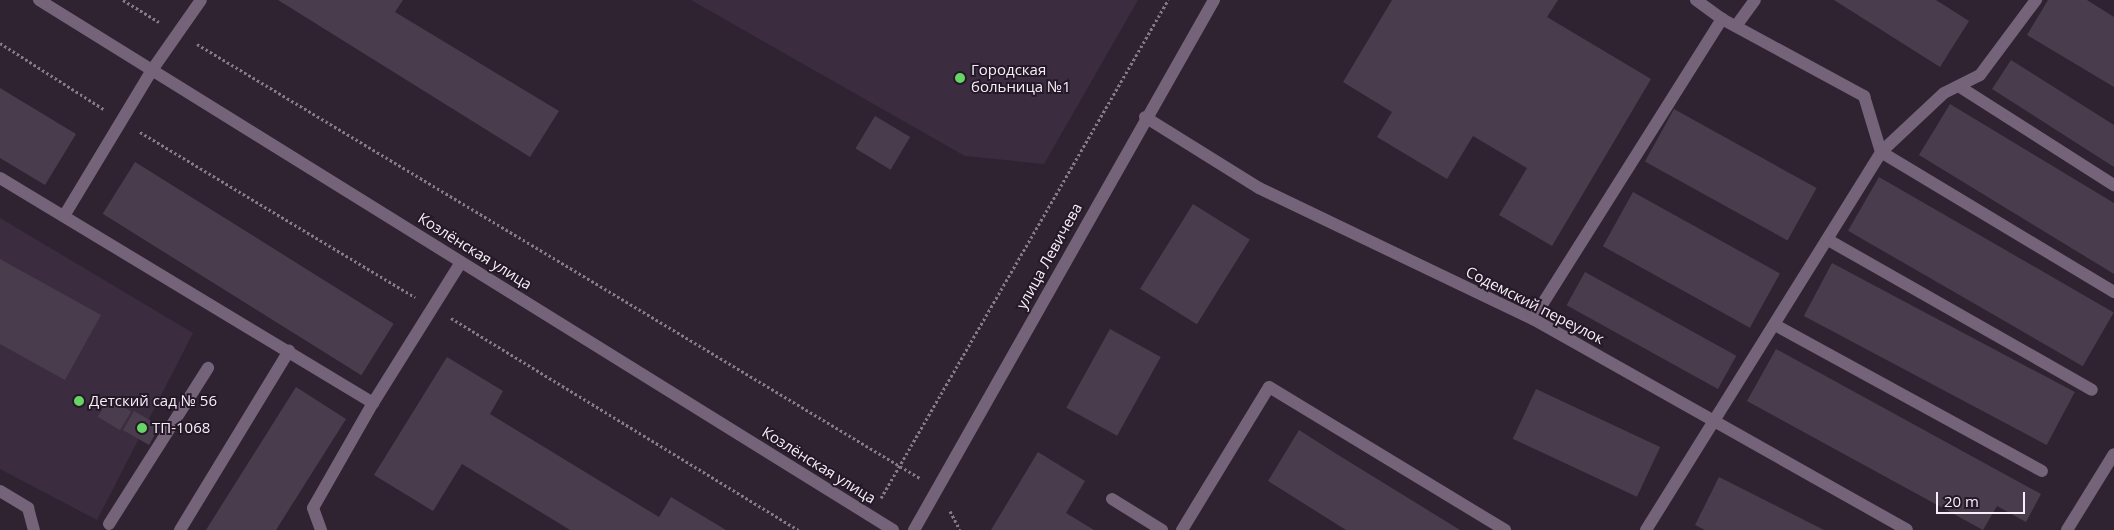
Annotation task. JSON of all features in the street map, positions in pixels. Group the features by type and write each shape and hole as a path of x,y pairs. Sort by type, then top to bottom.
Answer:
{"street":[{"name":"Козлёнская улица","path":"39,0 893,530"},
{"path":"64,216 152,70 201,0"},
{"name":"улица Левичева","path":"914,530 1145,117 1214,0"},
{"path":"1696,0 1722,19 1864,96 1881,152 2114,292"},
{"path":"1736,26 1755,0"},
{"path":"1646,530 1830,241 1881,152 1944,94 1980,75 2036,0"},
{"path":"1533,319 1722,19"},
{"path":"1960,87 2114,185"},
{"name":"Содемский переулок","path":"1145,117 1259,188 1533,319 1907,530"},
{"path":"0,178 373,403"},
{"path":"1830,241 2092,390"},
{"path":"321,530 312,508 373,403 461,262"},
{"path":"1777,326 2042,471"},
{"path":"180,530 289,351"},
{"path":"111,528 208,368"},
{"path":"1182,530 1269,387 1506,530"},
{"path":"2067,530 2114,454"},
{"path":"0,491 28,508 34,530"},
{"path":"1112,498 1162,530"}],"path":[{"path":"124,0 938,488 960,530"},
{"path":"871,516 1168,0"},
{"path":"0,43 122,121 798,530"}],"shaded area":[{"name":"Городская больница №1","path":"691,0 1138,0 1044,164 965,156"},
{"name":"Детский сад № 56","path":"0,218 193,333 97,520 0,469"}],"building":[{"path":"278,0 403,0 395,12 559,111 530,157"},
{"path":"1392,0 1558,0 1547,17 1651,79 1552,246 1499,215 1527,168 1473,136 1447,179 1377,137 1392,112 1343,82"},
{"path":"1834,0 1936,0 1969,21 1940,67"},
{"path":"2048,0 2087,0 2114,17 2114,87 2027,35"},
{"path":"2011,60 2114,125 2114,167 1992,89"},
{"path":"0,88 76,134 45,185 0,158"},
{"path":"1950,104 2114,203 2114,274 1919,155"},
{"path":"1674,109 1817,188 1787,241 1645,161"},
{"path":"875,116 910,137 891,170 855,149"},
{"path":"135,162 394,324 361,375 103,214"},
{"path":"1879,177 2114,312 2083,366 1848,231"},
{"path":"1633,192 1780,273 1750,328 1603,246"},
{"path":"1193,204 1250,240 1197,324 1140,289"},
{"path":"0,259 101,315 65,380 0,344"},
{"path":"1832,263 2075,392 2047,445 1804,316"},
{"path":"1585,272 1736,356 1718,389 1567,305"},
{"path":"1110,329 1161,357 1117,436 1066,408"},
{"path":"1776,349 2041,494 2026,522 1997,506 1983,530 1747,401"},
{"path":"447,357 503,391 490,414 659,517 671,497 726,530 570,530 462,464 433,511 374,475"},
{"path":"296,387 346,419 276,530 206,530"},
{"path":"1536,389 1660,447 1637,497 1513,439"},
{"path":"109,398 131,411 120,430 98,417"},
{"name":"ТП-1068","path":"134,411 160,426 149,445 123,430"},
{"path":"1299,430 1460,530 1346,530 1268,481"},
{"path":"1038,452 1085,481 1066,513 1094,530 991,530"},
{"path":"1719,477 1824,530 1705,530 1695,525"}],"place":[{"name":"Городская больница №1","path":"960,78"},
{"name":"Детский сад № 56","path":"79,401"},
{"name":"ТП-1068","path":"142,428"}]}
